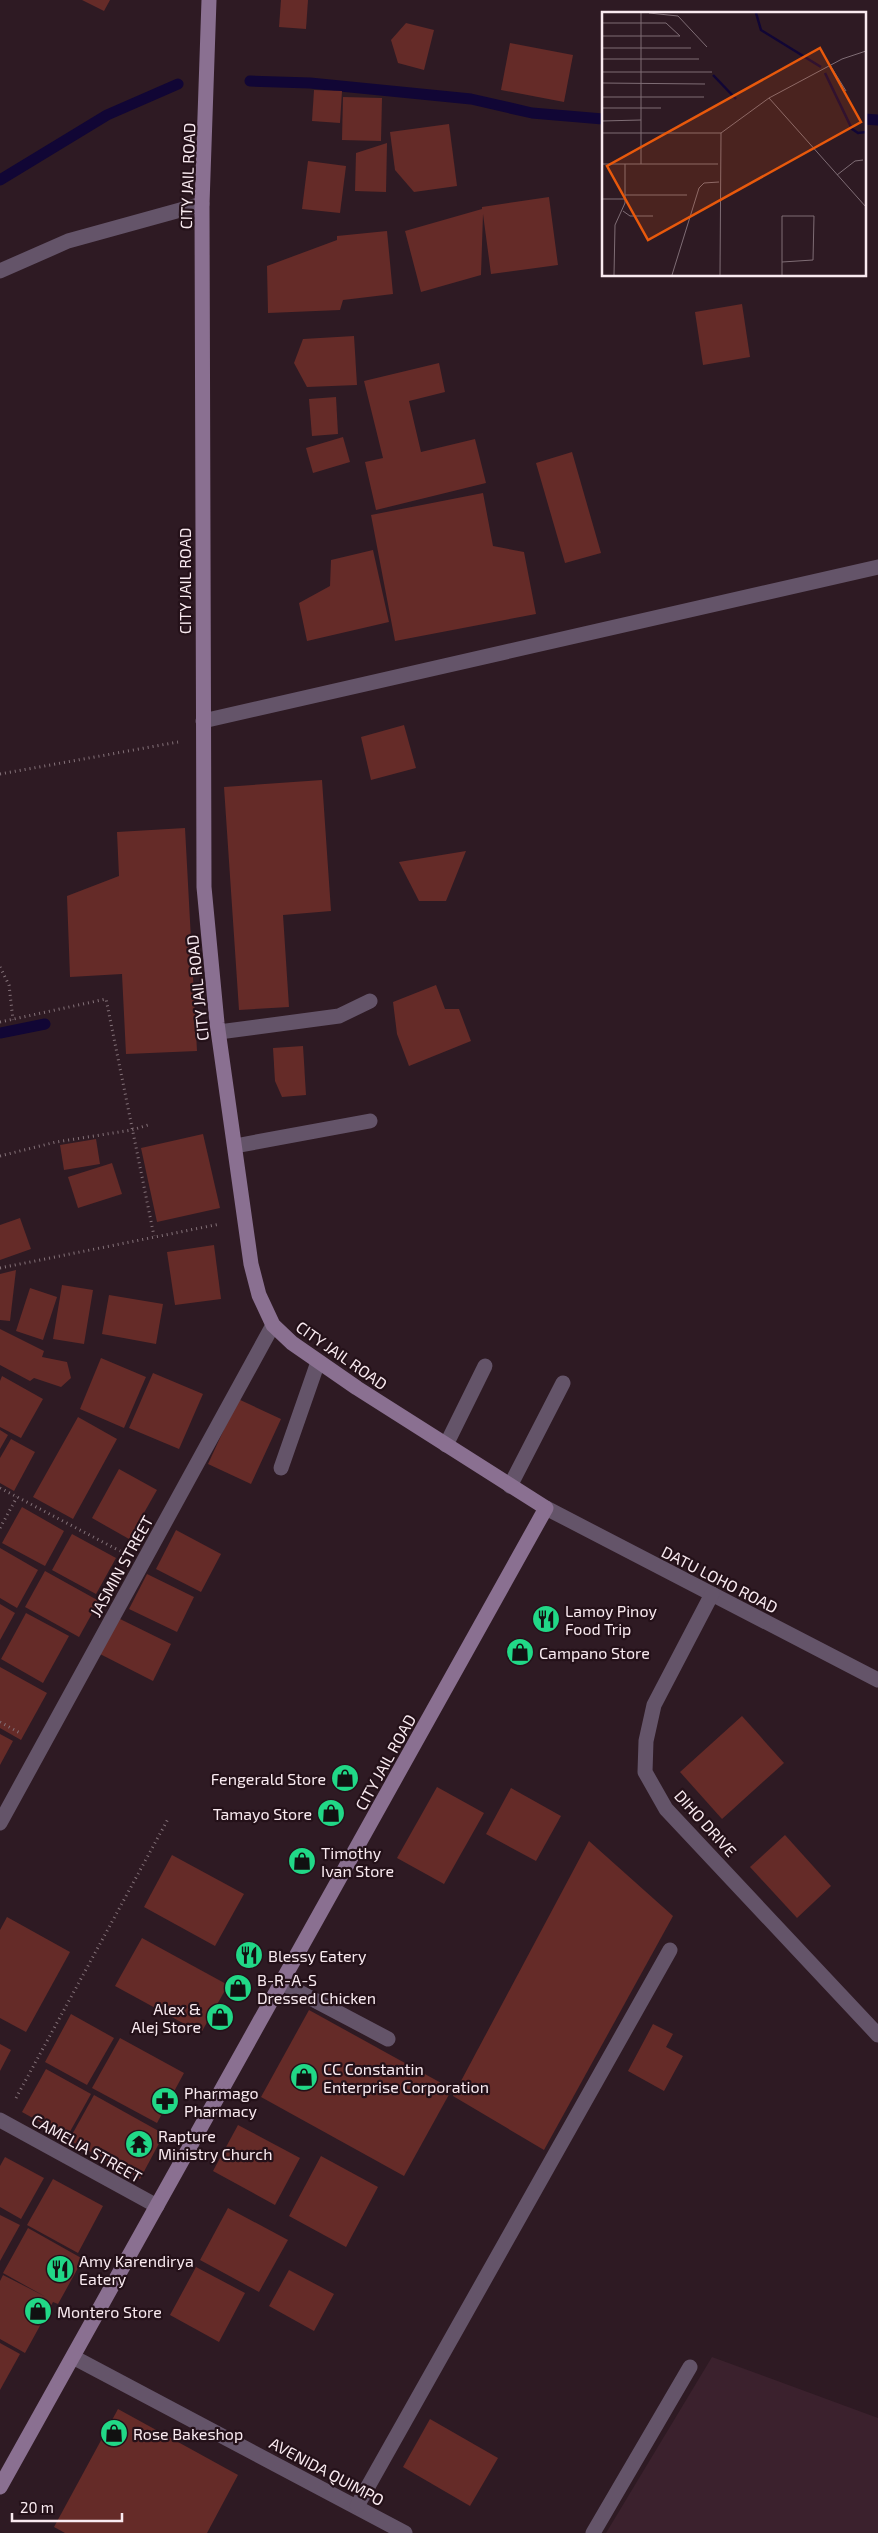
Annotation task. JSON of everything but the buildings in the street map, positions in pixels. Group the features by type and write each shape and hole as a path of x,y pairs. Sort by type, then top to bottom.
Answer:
{"street":[{"name":"CITY JAIL ROAD","path":"0,2487 546,1508 318,1362 292,1343 273,1325 259,1295 251,1264 219,1032 204,887 202,721 202,204 208,0"},
{"path":"0,271 68,241 202,204"},
{"path":"202,721 878,567"},
{"path":"219,1032 339,1016 370,1001"},
{"path":"235,1146 370,1121"},
{"name":"JASMIN STREET","path":"0,1824 273,1325"},
{"path":"281,1468 318,1362"},
{"path":"446,1445 485,1366"},
{"path":"510,1486 563,1383"},
{"name":"DATU LOHO ROAD","path":"546,1508 878,1680"},
{"name":"DIHO DRIVE","path":"712,1594 654,1705 646,1741 645,1772 666,1809 878,2035"},
{"path":"357,2506 670,1950"},
{"path":"282,1982 388,2038"},
{"name":"CAMELIA STREET","path":"2,2121 157,2206"},
{"name":"AVENIDA QUIMPO","path":"73,2357 357,2506 397,2531"},
{"path":"593,2533 690,2367"}],"path":[{"path":"0,774 203,738"},
{"path":"0,967 9,985 13,1020"},
{"path":"0,1022 106,999 154,1236"},
{"path":"0,1156 56,1142 132,1130 148,1125"},
{"path":"0,1268 244,1219"},
{"path":"0,1488 142,1563"},
{"path":"0,1528 17,1497"},
{"path":"2,2121 168,1818"}],"shaded area":[{"path":"712,2357 878,2418 878,2533 606,2533"}],"waterway":[{"path":"250,81 310,83 471,99 532,113 602,119"},
{"path":"0,180 107,115 178,84"},
{"path":"866,119 878,120"},
{"path":"0,1033 45,1024"}],"place":[{"name":"Lamoy Pinoy Food Trip","path":"546,1619"},
{"name":"Campano Store","path":"520,1652"},
{"name":"Fengerald Store","path":"345,1778"},
{"name":"Tamayo Store","path":"331,1813"},
{"name":"Timothy Ivan Store","path":"302,1861"},
{"name":"Blessy Eatery","path":"249,1955"},
{"name":"B-R-A-S Dressed Chicken","path":"238,1988"},
{"name":"Alex & Alej Store","path":"220,2017"},
{"name":"CC Constantin Enterprise Corporation","path":"304,2077"},
{"name":"Pharmago Pharmacy","path":"165,2101"},
{"name":"Rapture Ministry Church","path":"139,2144"},
{"name":"Amy Karendirya Eatery","path":"60,2269"},
{"name":"Montero Store","path":"38,2311"},
{"name":"Rose Bakeshop","path":"114,2433"}]}
